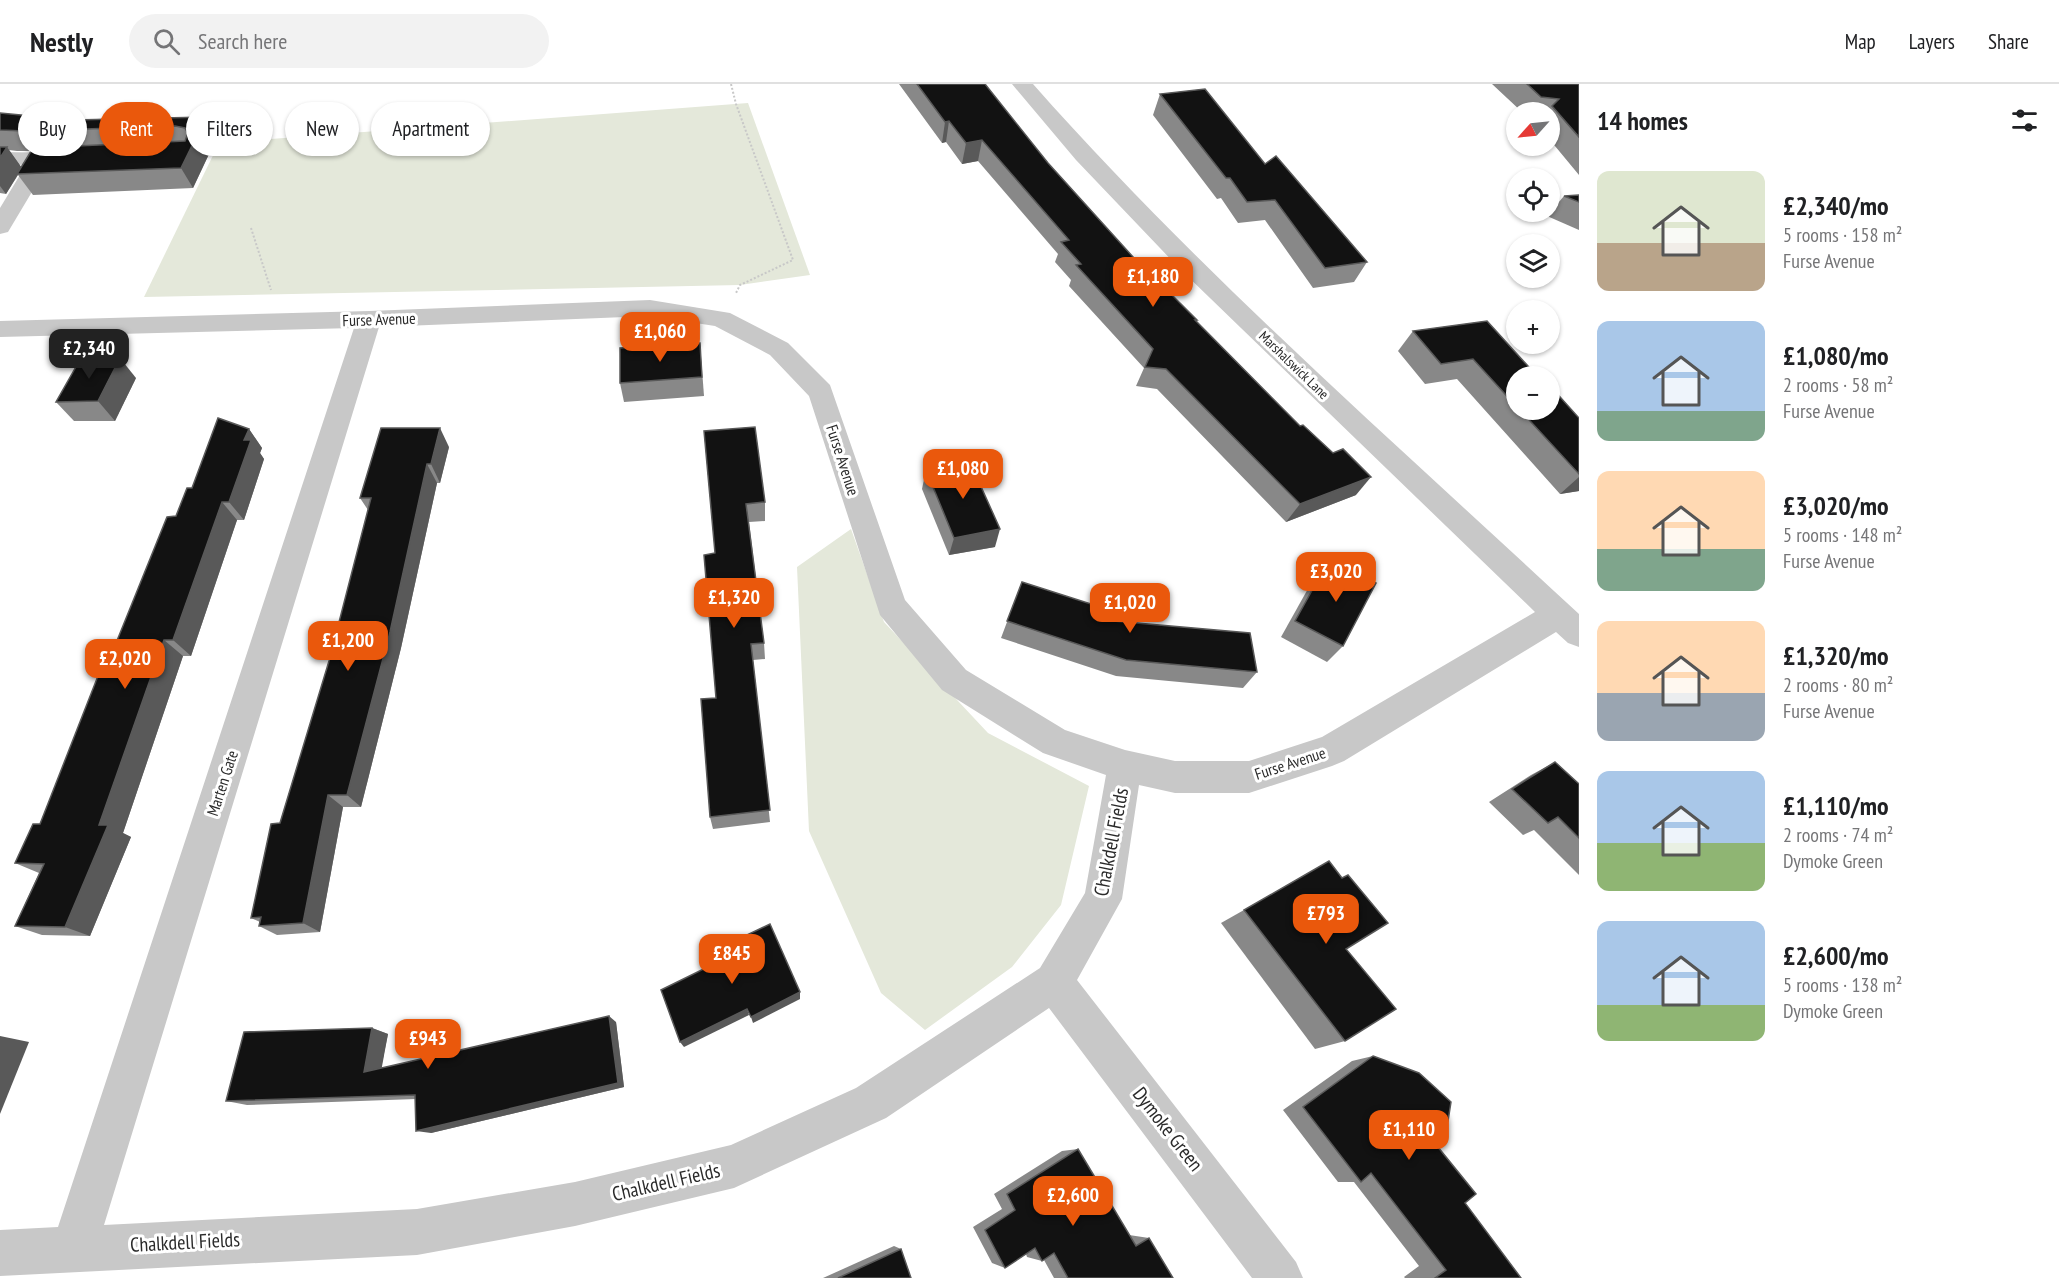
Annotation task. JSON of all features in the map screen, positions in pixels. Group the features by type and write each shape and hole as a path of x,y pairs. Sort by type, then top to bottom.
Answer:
{"street":[{"name":"Marshalswick Lane","path":"1022,84 1084,155 1188,264 1568,625"},
{"path":"0,158 85,159"},
{"path":"0,227 40,160"},
{"name":"Furse Avenue","path":"0,329 369,319 650,308 722,319 779,349 821,392 891,606 954,680 1055,742 1125,766 1175,777 1249,777 1332,750 1568,625"},
{"name":"Marten Gate","path":"74,1248 369,319"},
{"name":"Chalkdell Fields","path":"0,1253 417,1232 575,1204 734,1166 871,1103 1054,982 1103,899 1125,766"},
{"name":"Dymoke Green","path":"1054,982 1200,1170 1280,1278"}],"path":[{"path":"722,319 740,285 793,260 736,104 731,84"},
{"path":"251,228 275,302 274,322"}],"shaded area":[{"path":"748,103 810,275 740,285 144,297 213,156 273,156 273,139 285,138 285,156 359,156 359,132 371,132 371,156 490,156 490,123"},
{"path":"851,529 884,622 988,733 1089,786 1061,905 1012,967 925,1030 881,993 809,831 797,567"}],"building":[{"path":"917,84 985,84 1048,163 1162,289 1165,288 1300,426 1303,425 1333,453 1343,449 1371,477 1300,504 1166,369 1145,367 1153,349 1076,265 1081,264 1061,242 1069,240 982,140 966,143 949,121 945,122"},
{"path":"1527,84 1579,84 1579,137 1560,115 1560,102 1556,102 1559,99 1541,97"},
{"path":"1205,89 1265,164 1276,156 1367,262 1325,268 1275,200 1247,202 1230,178 1226,178 1160,94"},
{"path":"0,113 18,115 18,131 0,130"},
{"path":"186,117 186,130 175,126 174,118"},
{"path":"99,119 99,129 87,129 87,120"},
{"path":"186,138 187,156 181,168 17,174 28,156 87,156 87,146 99,145 99,156 174,156 174,142 185,141"},
{"path":"0,147 7,147 0,158"},
{"path":"1579,195 1579,202 1564,196"},
{"path":"1487,321 1506,342 1506,354 1517,354 1528,366 1506,366 1506,395 1473,359 1441,364 1413,331"},
{"path":"700,343 702,377 620,383 620,348"},
{"path":"81,358 120,358 98,401 56,402"},
{"path":"1560,397 1579,418 1579,474 1529,420 1560,420"},
{"path":"218,418 249,429 244,440 251,440 229,502 222,502 173,640 164,640 99,825 108,825 65,927 15,926 44,864 15,863 33,824 40,824 107,653 112,653 167,517 176,516 187,488 192,488"},
{"path":"755,427 765,502 746,504 764,643 751,644 770,810 710,817 701,699 716,698 704,555 715,553 704,431"},
{"path":"381,428 440,428 431,464 427,464 390,632 347,795 328,795 303,923 259,926 261,917 251,918 271,824 280,823 329,661 371,498 360,498"},
{"path":"970,462 1000,529 954,538 926,470"},
{"path":"1329,560 1376,583 1343,646 1295,621"},
{"path":"1022,582 1116,612 1114,621 1250,633 1257,672 1126,660 1007,621"},
{"path":"1555,762 1579,784 1579,838 1558,817 1548,823 1512,789"},
{"path":"1329,861 1342,878 1348,875 1388,923 1346,949 1396,1009 1345,1041 1244,910"},
{"path":"770,924 800,992 751,1017 747,1009 680,1042 661,990 716,963 711,952"},
{"path":"609,1016 618,1083 416,1131 415,1095 226,1101 244,1032 372,1028 364,1072"},
{"path":"1373,1056 1419,1073 1451,1102 1448,1121 1429,1136 1476,1194 1465,1203 1521,1278 1435,1278 1446,1270 1371,1173 1361,1182 1303,1107"},
{"path":"1078,1149 1136,1246 1149,1238 1173,1278 1068,1278 1054,1253 1042,1261 1035,1248 1005,1268 985,1230 1015,1210 1007,1194"},
{"path":"901,1249 911,1278 838,1278"}]}
